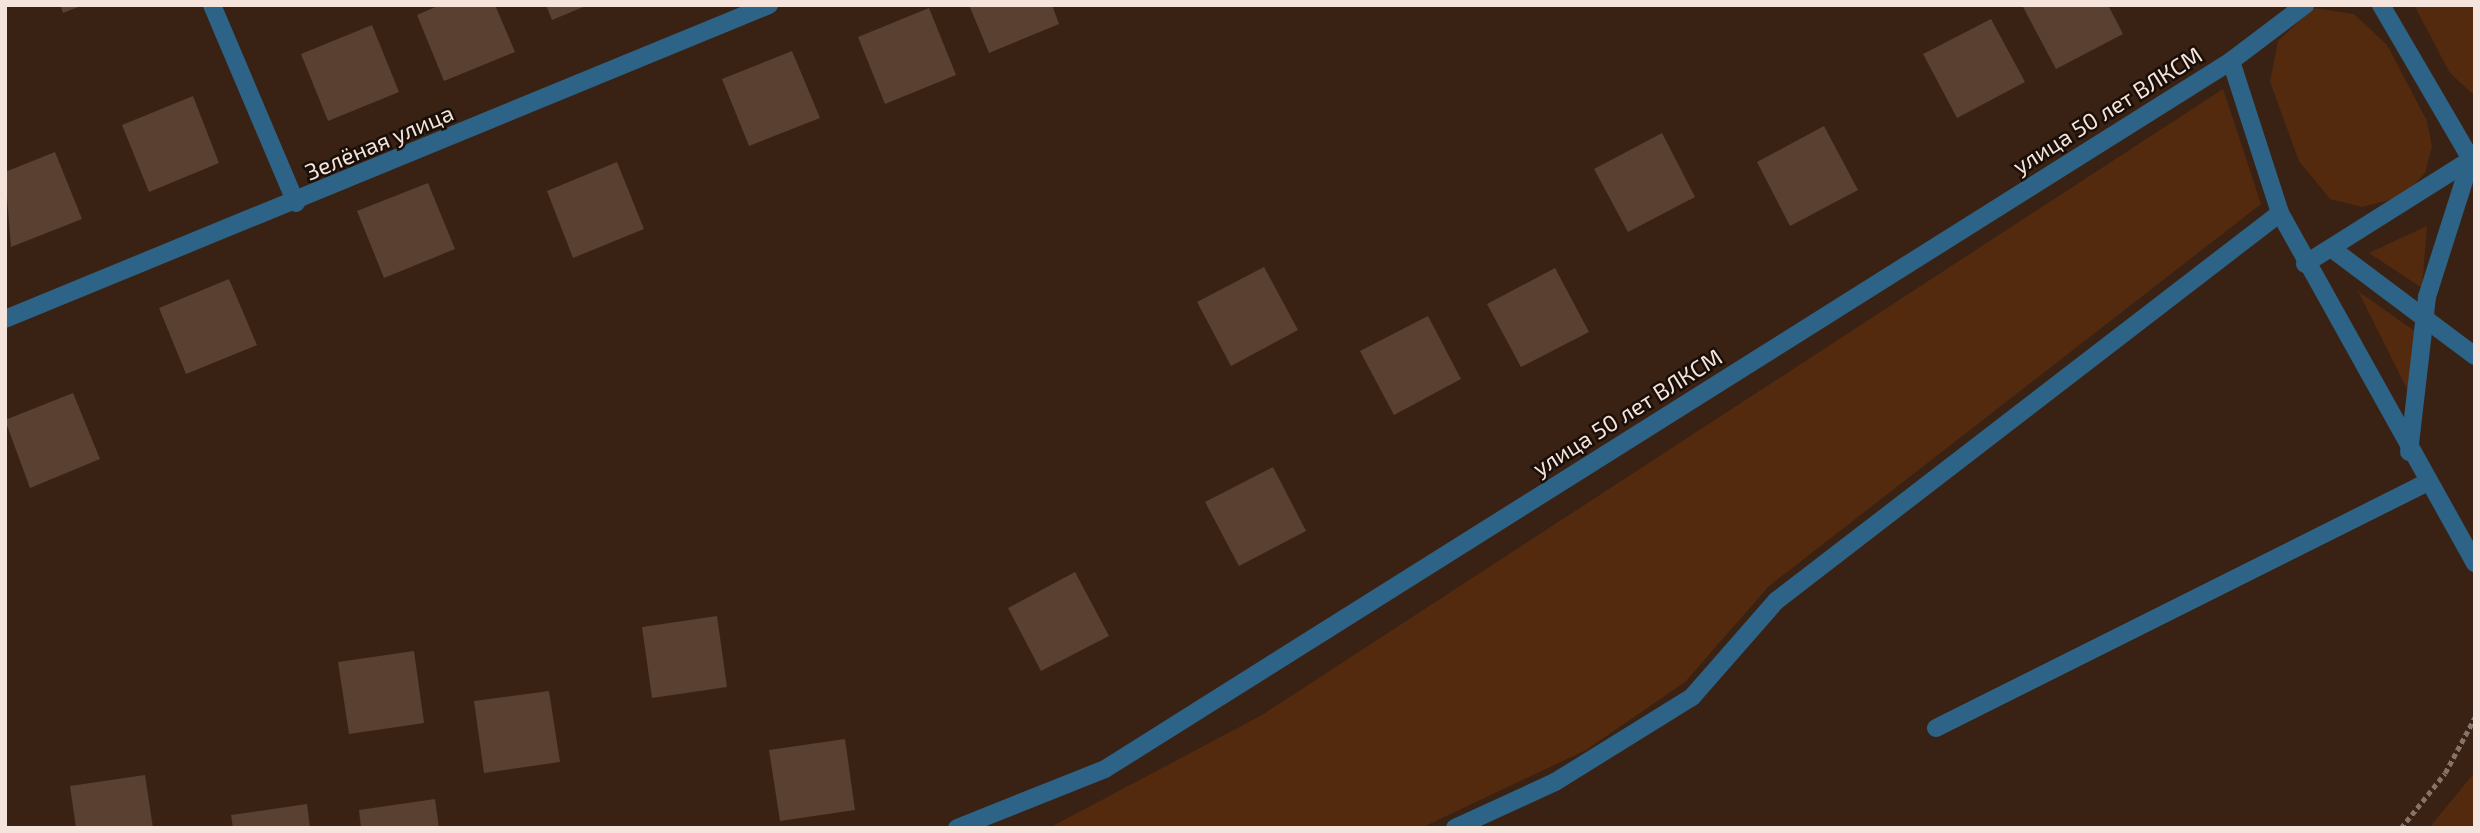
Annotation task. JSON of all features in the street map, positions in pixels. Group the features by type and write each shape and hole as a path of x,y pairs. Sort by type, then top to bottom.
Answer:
{"street":[{"path":"212,5 296,203"},
{"name":"Зелёная улица","path":"5,319 296,203 769,5"},
{"name":"улица 50 лет ВЛКСМ","path":"957,828 1105,769 2231,61 2305,5"},
{"path":"2381,5 2473,158 2424,318 2409,454"},
{"path":"2231,61 2280,213 2409,454 2475,563"},
{"path":"2305,264 2473,158"},
{"path":"1455,828 1555,782 1692,697 1776,601 2280,213"},
{"path":"2330,248 2475,356"},
{"path":"1936,728 2426,483"}],"path":[{"path":"2400,828 2445,773 2475,717"}],"shaded area":[{"path":"2414,5 2475,5 2475,96 2450,73"},
{"path":"2313,8 2354,14 2387,45 2427,121 2432,147 2425,173 2404,196 2362,207 2330,199 2299,161 2270,82 2278,41"},
{"path":"2223,89 2261,204 1769,586 1685,682 1586,750 1421,828 1049,828 1262,715"},
{"path":"2427,226 2422,288 2369,253"},
{"path":"2358,291 2416,332 2408,391"},
{"path":"2475,772 2475,828 2429,828"}],"building":[{"path":"60,5 83,5 63,13"},
{"path":"440,5 495,5 515,52 444,81 417,15"},
{"path":"546,5 588,5 552,20"},
{"path":"969,5 1052,5 1059,24 989,53"},
{"path":"2022,5 2108,5 2123,34 2056,69"},
{"path":"929,8 956,75 885,104 858,37"},
{"path":"1991,19 2025,82 1957,118 1923,54"},
{"path":"372,25 399,92 328,121 301,54"},
{"path":"792,51 820,118 749,146 722,79"},
{"path":"193,96 219,163 149,192 122,125"},
{"path":"1824,126 1858,190 1790,226 1757,162"},
{"path":"1662,133 1695,197 1628,232 1594,169"},
{"path":"55,152 82,219 11,247 5,172"},
{"path":"617,162 644,229 573,258 547,191"},
{"path":"428,183 455,249 384,278 357,211"},
{"path":"1264,267 1298,330 1231,366 1197,302"},
{"path":"1555,268 1589,332 1521,367 1487,304"},
{"path":"229,279 257,345 186,374 159,308"},
{"path":"1428,316 1461,379 1394,415 1360,351"},
{"path":"73,393 100,459 30,488 5,420"},
{"path":"1273,467 1306,531 1239,566 1205,502"},
{"path":"1075,572 1109,636 1041,671 1008,608"},
{"path":"717,616 727,687 652,698 642,627"},
{"path":"414,651 424,723 349,734 338,662"},
{"path":"549,691 560,762 484,773 474,701"},
{"path":"845,739 855,810 780,821 769,750"},
{"path":"145,775 153,828 76,828 70,786"},
{"path":"435,799 439,828 361,828 359,810"},
{"path":"307,804 310,828 233,828 231,815"}]}
